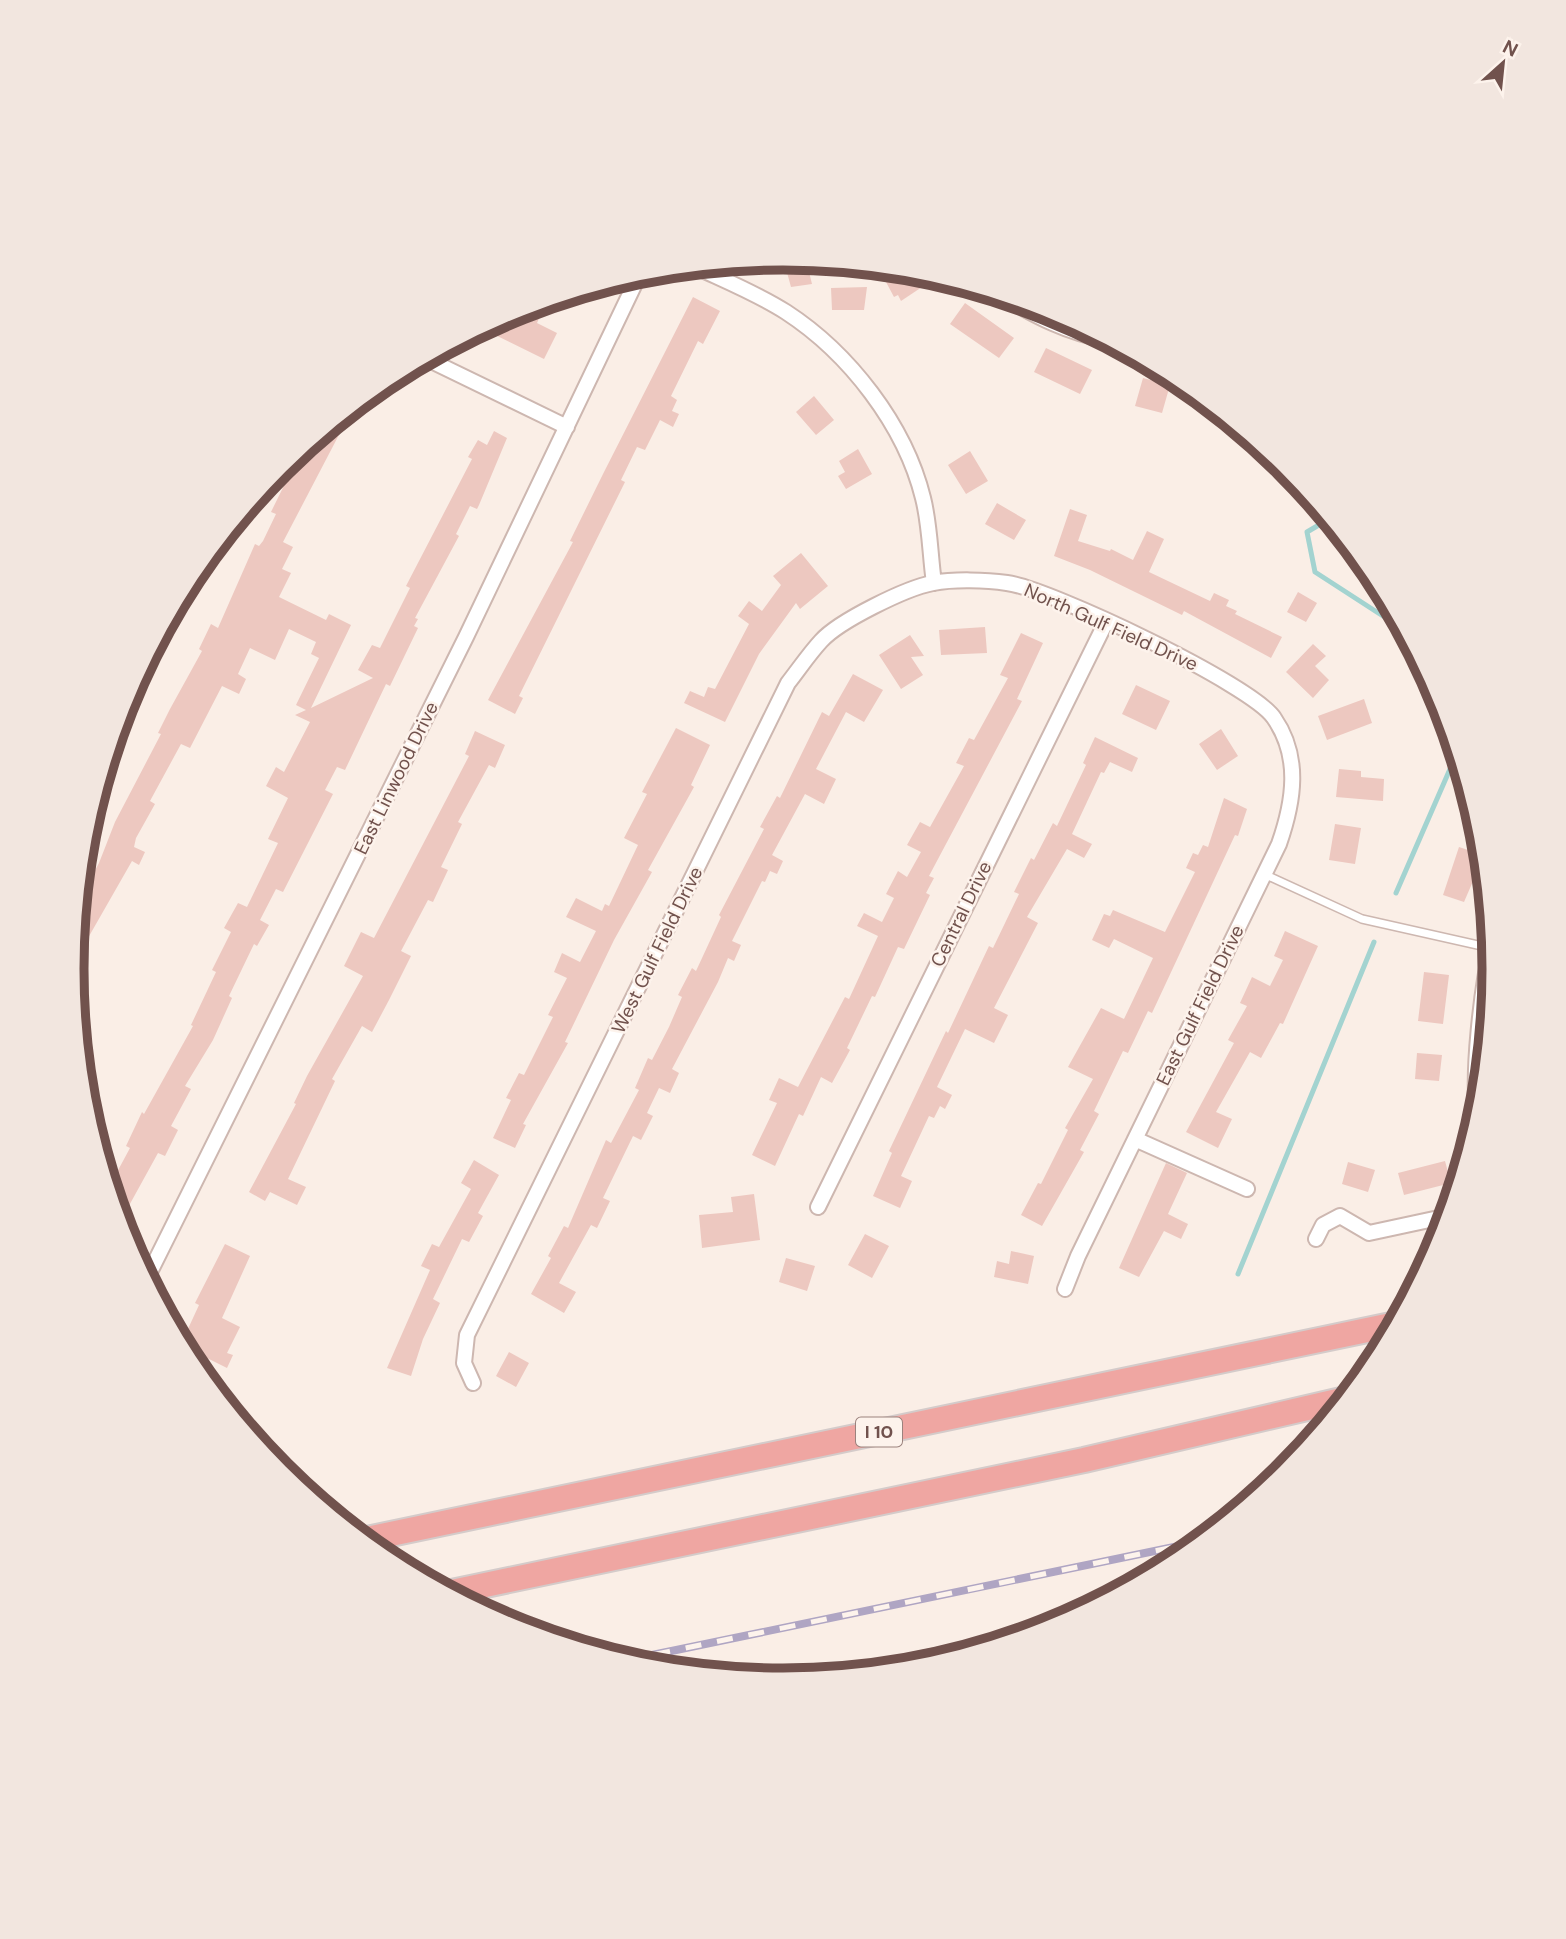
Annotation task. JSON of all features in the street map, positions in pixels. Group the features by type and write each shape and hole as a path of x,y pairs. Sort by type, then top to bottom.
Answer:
{"highway":[{"name":"I 10","path":"374,1536 1383,1327"},
{"path":"462,1590 1084,1460 1332,1402"}],"street":[{"path":"711,274 786,312 836,351 888,419 908,455 923,499 934,583"},
{"name":"East Linwood Drive","path":"151,1269 567,427 633,287"},
{"path":"436,363 567,427"},
{"name":"North Gulf Field Drive","path":"934,583 1007,583 1039,592 1205,668 1256,698 1273,716"},
{"name":"West Gulf Field Drive","path":"473,1383 464,1363 467,1335 788,683 822,639 882,602 934,583"},
{"name":"Central Drive","path":"818,1207 1106,622"},
{"name":"East Gulf Field Drive","path":"1065,1289 1279,844 1293,796 1293,771 1288,742 1273,716"},
{"path":"1135,1139 1247,1189"},
{"path":"1316,1239 1323,1225 1340,1216 1369,1233 1436,1219"}],"lane":[{"path":"1265,874 1362,919 1481,944"}],"building":[{"path":"786,270 809,271 812,284 791,287"},
{"path":"891,279 925,285 901,301 898,295 894,297 886,282"},
{"path":"867,287 864,310 832,310 831,288"},
{"path":"693,297 720,311 703,344 698,341 671,396 677,400 672,411 679,414 673,427 660,420 645,450 637,447 621,480 625,482 519,696 523,698 515,714 488,700 573,542 570,541"},
{"path":"965,303 1014,338 999,358 950,324"},
{"path":"541,315 537,323 557,333 544,359 494,334"},
{"path":"1046,348 1092,370 1080,394 1034,372"},
{"path":"1143,378 1169,387 1162,413 1135,406"},
{"path":"814,396 834,420 816,435 796,412"},
{"path":"343,426 283,542 293,547 282,569 291,573 279,597 326,620 329,614 351,625 311,708 373,678 358,670 372,645 380,648 410,588 406,586 472,459 468,457 478,440 487,445 494,431 507,438 477,509 470,506 456,534 459,536 415,618 418,619 414,626 418,628 390,686 386,684 345,770 337,767 325,790 333,794 283,892 276,889 260,920 269,925 257,946 254,944 229,996 232,998 213,1040 185,1086 191,1089 171,1126 178,1130 165,1156 158,1153 127,1210 115,1175 130,1148 126,1146 142,1112 144,1114 193,1026 191,1025 216,972 212,970 231,932 224,928 238,903 247,907 278,843 268,839 288,798 266,786 276,767 284,772 310,722 295,715 306,710 296,705 319,658 311,654 316,642 289,629 275,660 250,648 238,674 246,679 239,694 222,686 190,748 181,744 150,801 155,804 136,838 134,847 145,852 139,865 132,861 85,944 90,880 115,822 161,734 158,733 202,651 199,649 211,624 218,628 255,544 259,546 263,541 276,514 271,512 289,475"},
{"path":"858,449 872,474 846,489 838,476 845,472 839,461"},
{"path":"970,451 988,481 966,494 948,465"},
{"path":"997,503 1026,520 1014,540 985,524"},
{"path":"1070,509 1087,515 1078,541 1110,551 1111,549 1133,560 1147,531 1164,539 1149,572 1210,601 1214,593 1229,600 1226,606 1237,611 1235,614 1282,637 1271,658 1184,611 1182,615 1090,570 1054,556"},
{"path":"801,553 828,586 800,609 796,603 759,654 725,722 684,703 690,691 704,697 708,687 715,689 749,624 738,616 749,601 762,611 781,585 773,576"},
{"path":"1298,592 1317,603 1306,622 1287,612"},
{"path":"985,627 987,653 941,655 939,630"},
{"path":"1021,633 1043,643 1017,699 1022,701 929,876 934,878 926,893 930,895 904,949 898,947 832,1083 821,1077 803,1116 799,1114 775,1166 752,1155 777,1103 769,1100 779,1078 798,1087 845,997 849,999 878,936 857,926 864,913 882,922 894,898 886,894 898,871 907,877 921,852 907,845 920,822 930,827 964,766 956,763 969,738 974,740 1008,678 1000,675"},
{"path":"910,635 924,656 911,657 923,675 901,689 879,655"},
{"path":"1313,644 1326,656 1315,666 1329,680 1313,698 1286,672"},
{"path":"853,674 883,690 864,722 846,712 816,769 836,779 824,804 805,794 772,855 783,861 777,874 770,871 765,882 762,881 732,941 741,945 734,961 728,958 672,1069 679,1073 670,1093 659,1088 647,1113 653,1116 641,1140 633,1136 603,1198 610,1201 597,1228 591,1225 559,1283 576,1292 564,1313 531,1294 551,1258 548,1256 564,1226 568,1228 606,1140 611,1143 639,1090 635,1088 648,1058 652,1060 669,1027 682,997 678,995 692,968 696,971 721,917 719,915 764,829 760,827 777,796 780,798 822,712 829,716"},
{"path":"1136,685 1170,701 1156,730 1122,714"},
{"path":"1364,699 1372,723 1327,740 1318,716"},
{"path":"676,728 710,745 691,785 694,787 648,870 652,872 614,940 565,1042 568,1043 523,1124 526,1125 515,1148 493,1138 511,1100 506,1098 519,1073 524,1075 553,1017 548,1015 567,978 554,972 562,953 580,962 596,931 566,917 576,898 602,911 605,904 609,906 638,845 624,838 647,794 642,792"},
{"path":"1221,729 1238,756 1217,770 1199,744"},
{"path":"475,731 505,745 495,768 489,765 458,822 462,824 441,867 448,870 433,902 428,900 401,951 411,956 372,1032 362,1026 332,1079 335,1081 288,1179 306,1187 297,1205 270,1192 265,1201 249,1192 296,1104 294,1103 307,1076 363,976 344,966 361,932 374,938 469,756 465,754"},
{"path":"1095,737 1138,758 1132,772 1110,762 1104,773 1101,772 1072,834 1092,844 1084,858 1067,849 1027,917 1038,923 994,1008 1008,1015 994,1043 965,1029 937,1087 952,1095 945,1109 940,1106 934,1118 929,1116 901,1176 912,1181 900,1208 873,1196 892,1153 889,1151 946,1031 948,1033 989,946 993,948 1019,894 1014,892 1031,858 1034,860 1053,823 1057,826 1086,765 1083,763"},
{"path":"1339,769 1361,771 1361,777 1384,779 1383,801 1336,797"},
{"path":"1224,798 1247,809 1238,836 1235,835 1152,1013 1148,1011 1128,1053 1123,1051 1094,1111 1099,1114 1080,1150 1084,1152 1042,1226 1021,1215 1038,1183 1041,1184 1068,1130 1065,1128 1093,1079 1068,1067 1101,1008 1124,1019 1153,958 1114,939 1109,948 1092,940 1104,914 1110,916 1113,910 1165,932 1195,872 1186,868 1193,853 1198,855 1203,845 1208,847"},
{"path":"1335,824 1361,828 1355,864 1329,860"},
{"path":"1459,847 1472,851 1476,875 1464,902 1443,895"},
{"path":"1285,931 1318,946 1283,1024 1280,1023 1261,1058 1250,1052 1216,1112 1232,1119 1218,1148 1186,1132 1234,1043 1228,1040 1247,1006 1240,1003 1252,977 1270,986 1283,960 1274,956"},
{"path":"1424,972 1449,975 1443,1024 1418,1021"},
{"path":"1417,1053 1442,1055 1439,1081 1415,1079"},
{"path":"474,1160 499,1175 478,1213 483,1216 469,1242 462,1239 433,1299 440,1303 423,1339 411,1376 387,1368 430,1270 421,1266 432,1244 439,1247 471,1189 461,1183"},
{"path":"1445,1161 1450,1178 1448,1184 1404,1195 1398,1173"},
{"path":"1348,1162 1375,1170 1368,1192 1342,1184"},
{"path":"1166,1163 1187,1173 1168,1214 1188,1224 1181,1239 1164,1231 1139,1277 1119,1268"},
{"path":"754,1194 760,1240 702,1248 699,1215 733,1212 731,1197"},
{"path":"865,1234 889,1246 872,1278 848,1265"},
{"path":"225,1244 250,1256 222,1318 240,1327 227,1353 233,1355 227,1368 203,1356 202,1358 185,1330 187,1331 199,1305 195,1303"},
{"path":"1011,1251 1034,1256 1028,1284 994,1277 997,1261 1009,1264"},
{"path":"786,1258 815,1266 807,1291 779,1282"},
{"path":"509,1352 529,1363 516,1387 496,1376"}],"waterway":[{"path":"1321,524 1307,532 1315,572 1387,619"},
{"path":"1396,893 1451,766"},
{"path":"1238,1274 1374,942"}],"railway":[{"path":"650,1655 1178,1546"}]}
